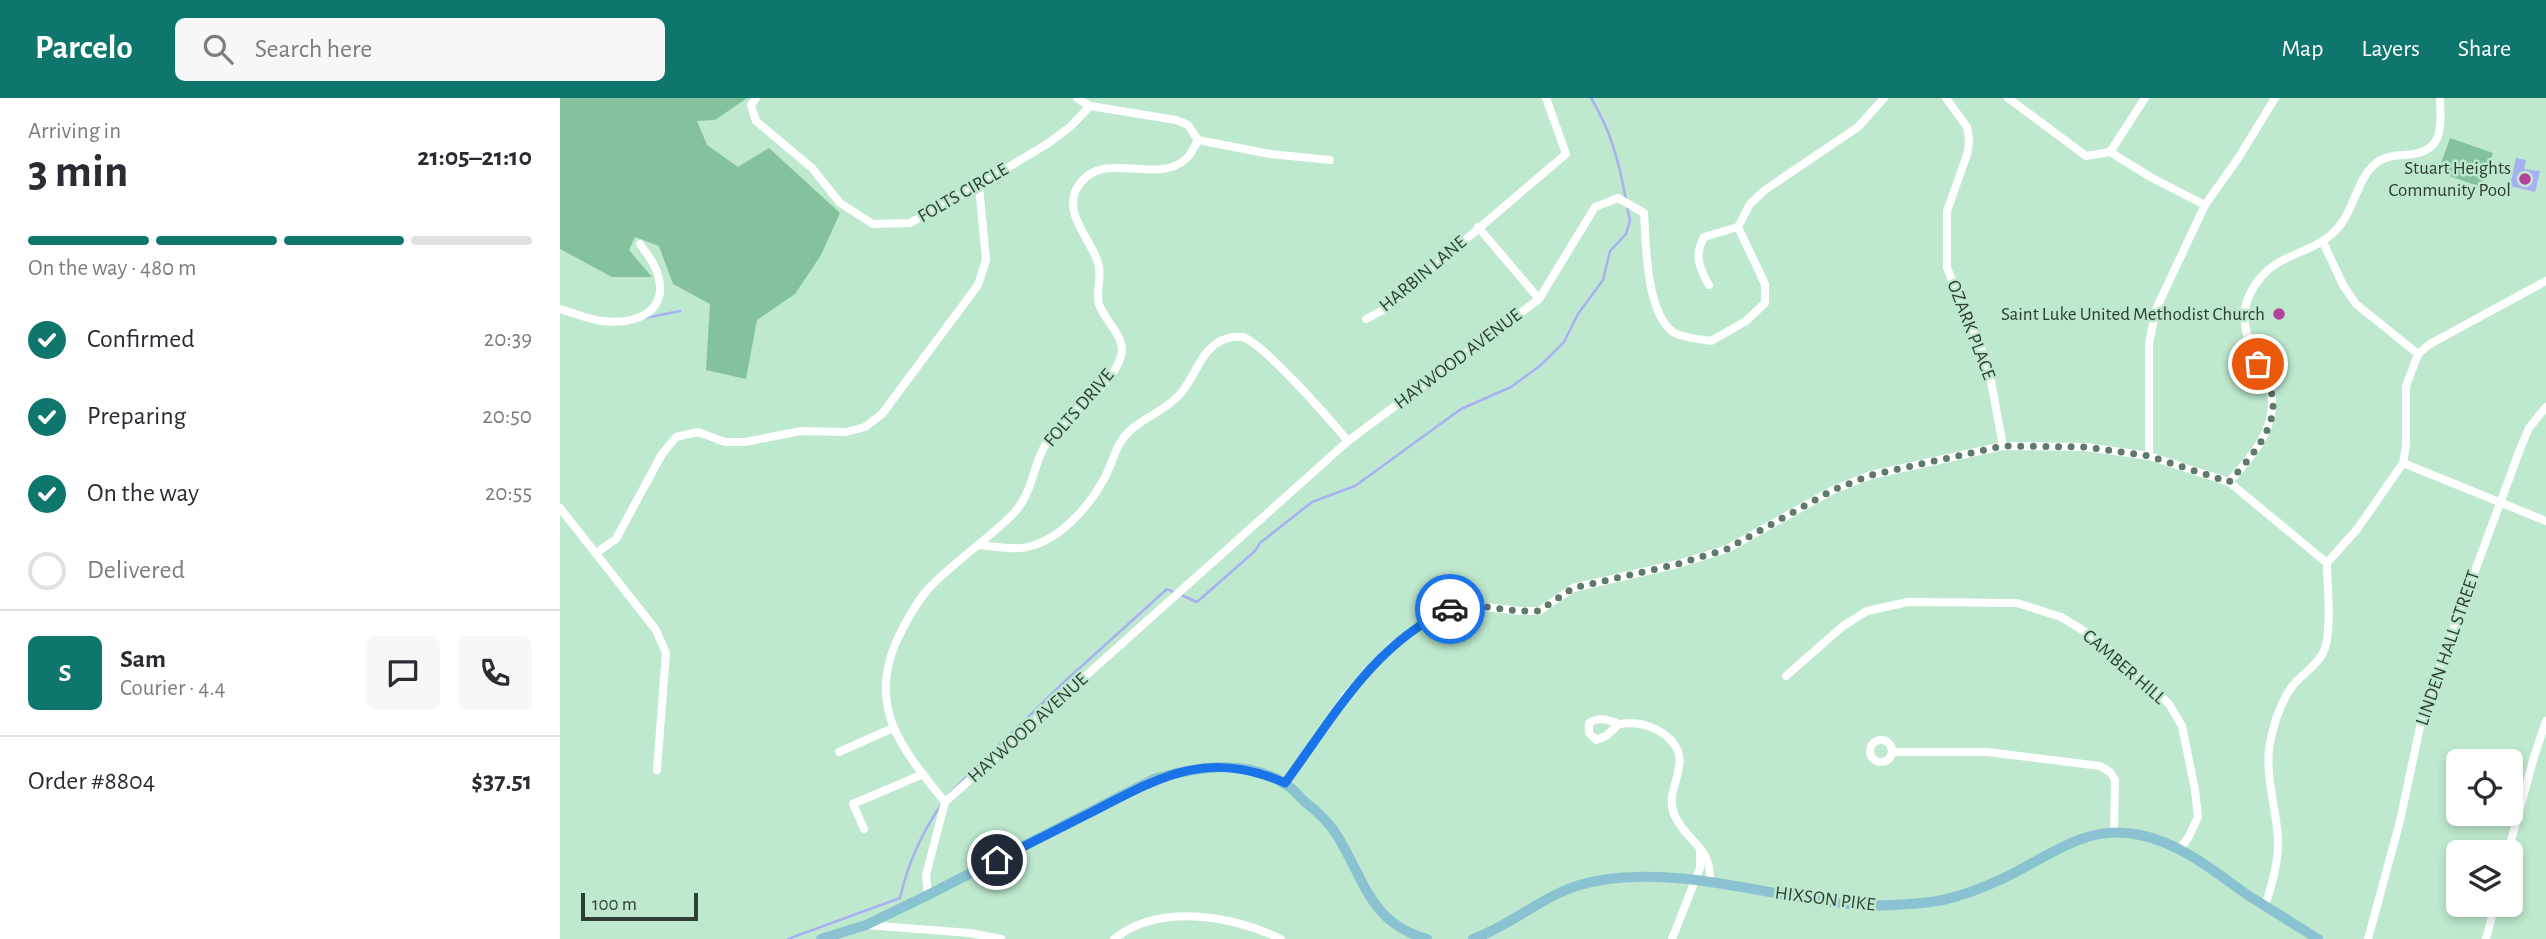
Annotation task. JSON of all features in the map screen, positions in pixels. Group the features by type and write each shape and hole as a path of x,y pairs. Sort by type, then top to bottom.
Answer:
{"main road":[{"path":"821,939 866,925 1154,779 1189,769 1218,767 1266,775 1285,783 1322,816 1338,835 1366,890 1385,917 1404,932 1427,939"},
{"name":"HIXSON PIKE","path":"1473,939 1495,931 1549,896 1569,887 1601,880 1668,876 1849,904 1908,904 1959,895 2012,874 2064,844 2086,836 2113,833 2140,835 2167,843 2318,939"}],"street":[{"name":"FOLTS CIRCLE","path":"756,98 751,105 756,121 812,168 840,203 873,224 910,223 1047,144 1070,127 1090,106"},
{"path":"1077,98 1090,106 1176,120 1188,125 1198,140 1270,154 1330,160"},
{"name":"HARBIN LANE","path":"1366,319 1383,310 1566,154 1546,98"},
{"path":"1709,285 1699,267 1698,248 1704,237 1738,227 1750,204 1765,190 1858,127 1884,98"},
{"name":"OZARK PLACE","path":"1946,98 1967,127 1969,139 1968,152 1947,211 1947,268 1988,365 2003,446"},
{"path":"2008,98 2086,156 2110,152 2152,178 2205,205"},
{"path":"2110,152 2145,98"},
{"path":"2149,456 2149,344 2156,309 2205,205 2239,157 2274,98"},
{"path":"2229,482 2256,451 2271,410 2272,397 2249,345 2244,324 2245,300 2264,273 2283,260 2323,242 2337,230 2374,164 2397,155 2417,154 2428,150 2437,141 2441,131 2440,98"},
{"name":"FOLTS DRIVE","path":"945,802 893,728 886,708 886,669 902,630 928,590 1013,514 1026,498 1044,446 1061,425 1110,377 1122,355 1119,337 1098,302 1099,265 1073,213 1075,191 1086,176 1104,167 1145,169 1173,166 1186,159 1198,140"},
{"path":"596,553 615,539 662,454 676,436 698,432 725,442 745,442 801,431 846,432 865,427 882,414 978,285 986,260 979,185"},
{"name":"HAYWOOD AVENUE","path":"945,802 1348,440 1539,299 1595,207 1618,198 1644,213 1648,266 1656,309 1674,333 1711,341 1746,321 1765,303 1765,284 1738,227"},
{"path":"1478,227 1539,299"},
{"path":"2323,242 2343,285 2356,304 2418,354"},
{"path":"560,309 601,321 634,319 648,313 657,305 660,285 657,270 640,244"},
{"path":"2265,906 2278,849 2269,762 2270,740 2282,704 2294,685 2311,670 2328,639 2327,563 2358,528 2403,463 2406,446 2406,386 2418,354 2459,327 2546,281"},
{"path":"978,545 1021,548 1047,539 1072,520 1094,496 1122,440 1136,425 1178,397 1215,344 1228,337 1245,338 1279,365 1348,440"},
{"name":"LINDEN HALL STREET","path":"2368,939 2399,828 2424,708 2529,428 2546,407"},
{"path":"1285,783 1345,697 1367,672 1391,647 1422,624 1449,610 1470,605 1539,611 1573,588 1678,564 1727,549 1833,490 1871,475 2003,446 2086,447 2149,456 2229,482 2327,563"},
{"path":"2403,463 2546,521"},
{"path":"560,508 656,630 666,653 657,770"},
{"name":"CAMBER HILL","path":"1786,676 1843,626 1867,611 1908,602 2017,603 2061,617 2094,637 2138,675 2169,704 2182,726 2198,817 2179,850"},
{"path":"2511,840 2546,721"},
{"path":"1619,724 1647,724 1672,741 1679,753 1680,764 1674,790 1673,812 1708,858 1710,881"},
{"path":"839,752 893,728"},
{"path":"1892,752 1987,752 2100,766 2110,772 2115,780 2113,833"},
{"path":"864,829 853,803 923,774"},
{"path":"928,895 926,874 945,802"},
{"path":"1672,939 1701,864 1699,849"},
{"path":"1114,939 1124,931 1148,923 1196,916 1228,919 1281,939"},
{"path":"2486,939 2492,917"},
{"path":"866,925 970,933 1001,939"}],"green space":[{"path":"560,98 747,98 715,120 697,121 707,145 738,167 769,148 840,213 821,255 795,294 757,320 746,379 706,370 710,304 673,284 659,246 635,237 629,250 652,277 612,277 560,249"},
{"path":"2450,138 2493,153 2481,187 2438,172"}],"water":[{"name":"Stuart Heights Community Pool","path":"2516,158 2526,160 2524,169 2540,171 2535,192 2510,186"}],"waterway":[{"path":"1591,98 1613,147 1626,200"},
{"path":"1181,595 1197,602 1255,551 1260,543 1312,502 1355,486 1461,409 1511,387 1541,365 1564,342 1578,314 1603,280 1610,251 1626,234 1630,221 1627,206"},
{"path":"645,318 680,311"},
{"path":"949,794 1063,683 1167,589 1175,593"},
{"path":"788,939 900,898 916,849 941,805"}],"way so far":[{"path":"1450,609 1470,605 1539,611 1573,588 1678,564 1727,549 1833,490 1871,475 2003,446 2086,447 2149,456 2229,482 2256,451 2269,421 2272,397 2258,364"}],"place":[{"name":"Stuart Heights Community Pool","path":"2525,179"},
{"name":"Saint Luke United Methodist Church","path":"2279,314"}],"route":[{"path":"997,860 1154,779 1189,769 1234,768 1266,775 1285,783 1345,697 1367,672 1391,647 1422,624 1450,609"}]}
